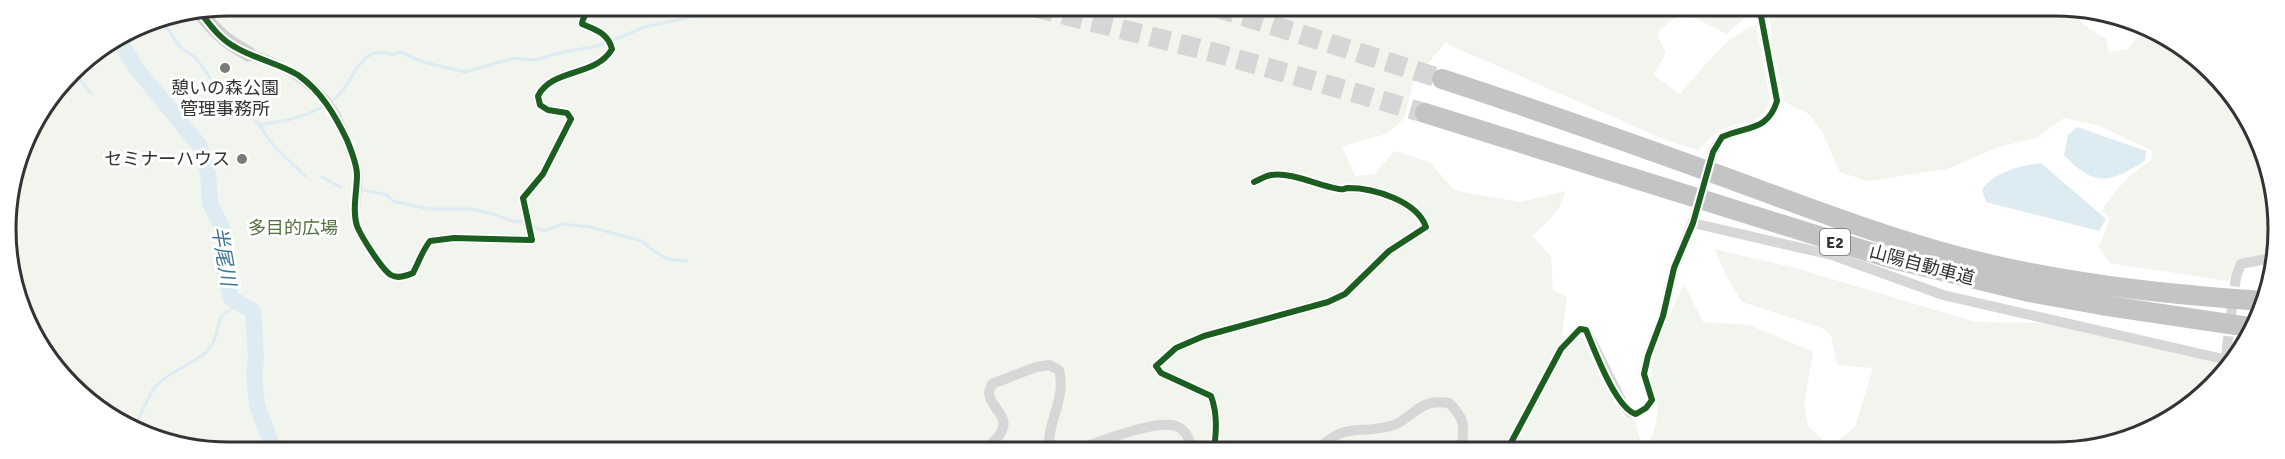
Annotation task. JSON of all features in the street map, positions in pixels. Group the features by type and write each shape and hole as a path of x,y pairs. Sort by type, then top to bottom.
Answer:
{"highway":[{"name":"山陽自動車道","path":"1442,79 1584,126 1824,214 1961,257 2079,282 2186,295 2256,300"},
{"name":"山陽自動車道","path":"1425,113 1889,258 2029,292 2246,326"}],"street":[{"path":"204,18 214,31 233,46 269,60 299,76 331,109 349,145 357,173 355,206 357,225 379,262 390,275 402,277 413,273 423,249 430,241 440,238 532,240 523,198 543,174 571,119 567,113 548,110 540,105 538,96 542,88 560,78 595,65 607,57 612,49 605,34 582,24 585,16"},
{"path":"1511,442 1561,349 1580,329 1586,330 1624,406 1630,412 1636,414 1646,408 1652,400 1644,374 1648,356 1663,316 1674,268 1694,221 1713,152 1722,137 1764,123 1773,114 1777,101 1761,16"},
{"path":"1215,442 1215,407 1211,396 1161,373 1156,366 1176,348 1204,336 1328,302 1345,294 1389,251 1426,227 1423,217 1411,206 1374,192 1348,188 1341,190 1304,179 1272,175 1254,182"},
{"path":"1694,221 1832,255 1943,295 2223,360"},
{"path":"2236,277 2241,264 2267,259"},
{"path":"2228,346 2228,354"},
{"path":"992,442 1000,434 1004,424 1002,415 993,404 989,393 992,384 1036,367 1049,365 1059,370 1062,380 1060,400 1050,426 1050,442"},
{"path":"1325,442 1344,431 1390,426 1403,421 1430,403 1449,403 1461,414 1464,430 1462,442"},
{"path":"1101,442 1161,424 1178,427 1190,437 1191,442"}],"green space":[{"name":"多目的広場","path":"230,16 1680,16 1670,21 1657,34 1666,53 1653,75 1680,94 1724,46 1744,30 1756,25 1770,98 1767,108 1756,119 1719,131 1698,150 1668,141 1445,43 1414,80 1404,119 1386,134 1342,146 1355,176 1375,174 1394,151 1430,162 1454,190 1520,202 1565,191 1557,211 1532,236 1551,256 1553,290 1567,297 1562,336 1583,338 1599,376 1624,417 1635,420 1641,442 202,441 161,431 135,421 111,407 69,370 52,348 38,324 24,285 18,257 16,230 18,202 24,174 38,135 52,111 69,89 89,69 111,52 135,38 174,24 202,18"},
{"path":"1692,16 1747,16 1726,34"},
{"path":"1767,16 2056,16 2077,18 2085,26 2106,39 2109,52 2128,49 2139,34 2150,38 2174,52 2196,69 2216,89 2233,111 2247,135 2261,174 2267,202 2267,256 2238,261 2228,281 2110,263 2099,247 2110,218 2102,211 2123,183 2151,160 2153,151 2097,125 2064,118 2036,138 1998,147 1947,169 1867,181 1840,172 1823,133 1809,114 1784,102"},
{"path":"1714,249 1795,268 1975,322 2048,323 2222,361 2196,390 2174,407 2150,421 2111,435 2083,441 1836,442 1855,427 1873,368 1837,365 1831,335 1822,328 1742,302"},
{"path":"1684,284 1703,322 1749,325 1813,352 1804,405 1808,426 1825,442 1649,442 1657,418 1657,398 1651,380 1654,355"}],"shaded area":[{"path":"2077,127 2146,151 2145,161 2122,174 2103,179 2085,173 2064,155 2068,135"},
{"path":"2041,163 2106,219 2099,231 1986,202 1982,190 2000,174"}],"waterway":[{"path":"259,125 283,121 315,111 344,89 366,58 381,52 392,55 400,52 423,62 465,72 514,58 535,60 598,46 645,27 695,16"},
{"path":"166,27 182,49 196,58 213,82 239,96 273,145 305,176"},
{"name":"半尾川","path":"122,45 136,68 200,146 208,173 210,203 224,232 223,268 231,298 253,311 257,405 271,442"},
{"path":"80,78 91,93"},
{"path":"322,177 341,187"},
{"path":"364,190 387,195 393,201 429,209 471,209 512,221 524,222"},
{"path":"532,226 545,231 562,224 590,227 642,241 668,259 687,261"},
{"path":"137,422 156,386 209,349 214,342 223,315 238,306 237,303"}],"tunnel":[{"path":"1070,16 1220,54 1425,113"},
{"path":"1243,16 1442,79"},
{"path":"2227,346 2236,277"}],"cycle path":[{"path":"205,18 230,44 298,75 314,88 327,104 347,140 355,162 357,226 382,267 391,275 399,277 413,273 430,241 454,238 532,240 523,198 543,174 571,119 567,113 548,110 540,105 538,96 553,81 596,64 612,49 608,39 597,30 582,24 585,16"},
{"path":"1511,442 1561,349 1580,329 1586,330 1606,377 1628,410 1636,414 1646,408 1652,400 1644,374 1648,356 1663,316 1674,268 1693,223 1713,152 1722,137 1762,123 1773,111 1777,101 1761,16"},
{"path":"1215,442 1216,417 1211,396 1161,373 1156,366 1176,348 1204,336 1328,302 1345,294 1389,251 1426,227 1414,210 1382,193 1370,190 1339,189 1297,177 1279,175 1254,182"}],"place":[{"name":"憩いの森公園 管理事務所","path":"225,68"},
{"name":"セミナーハウス","path":"242,159"}]}
